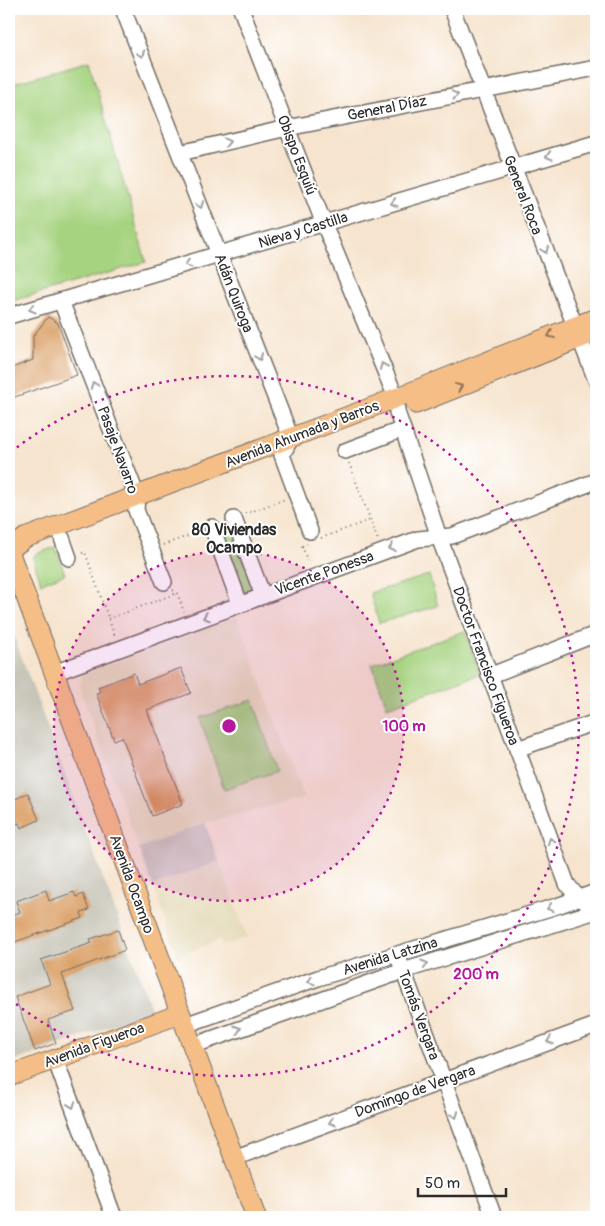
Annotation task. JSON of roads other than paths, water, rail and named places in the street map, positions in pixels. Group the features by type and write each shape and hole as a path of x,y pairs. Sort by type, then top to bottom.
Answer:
{"main road":[{"name":"Avenida Ahumada y Barros","path":"9,550 25,538 282,455 399,413 584,332 596,318"},
{"name":"Avenida Ahumada y Barros","path":"9,550 31,549 62,538 136,503 291,438 399,413"},
{"name":"Avenida Ocampo","path":"9,550 256,1217"},
{"name":"Avenida Figueroa","path":"9,1076 55,1059 182,1019"}],"street":[{"name":"Adán Quiroga","path":"123,9 291,438"},
{"name":"Obispo Esquiú","path":"241,9 399,413"},
{"name":"General Roca","path":"452,9 512,167 584,332 596,380"},
{"name":"General Díaz","path":"180,153 287,128 596,68"},
{"name":"Nieva y Castilla","path":"9,316 596,143"},
{"name":"Pasaje Navarro","path":"62,301 164,582"},
{"path":"345,451 399,413"},
{"name":"Doctor Francisco Figueroa","path":"399,413 439,537 489,676 567,884 579,898"},
{"path":"291,438 282,455 313,538"},
{"name":"Vicente Ponessa","path":"54,673 418,539 452,536 596,481"},
{"path":"234,519 263,596"},
{"path":"212,527 240,604"},
{"path":"62,538 69,558"},
{"path":"489,676 596,634"},
{"path":"517,750 596,722"},
{"name":"Avenida Latzina","path":"182,1019 596,892"},
{"path":"579,898 596,905"},
{"name":"Avenida Latzina","path":"192,1046 403,971 596,912"},
{"name":"Tomás Vergara","path":"397,954 442,1081 494,1217"},
{"name":"Domingo de Vergara","path":"234,1158 596,1025"},
{"path":"55,1059 114,1217"}],"district":[{"name":"80 Viviendas Ocampo","path":"234,538"}]}
